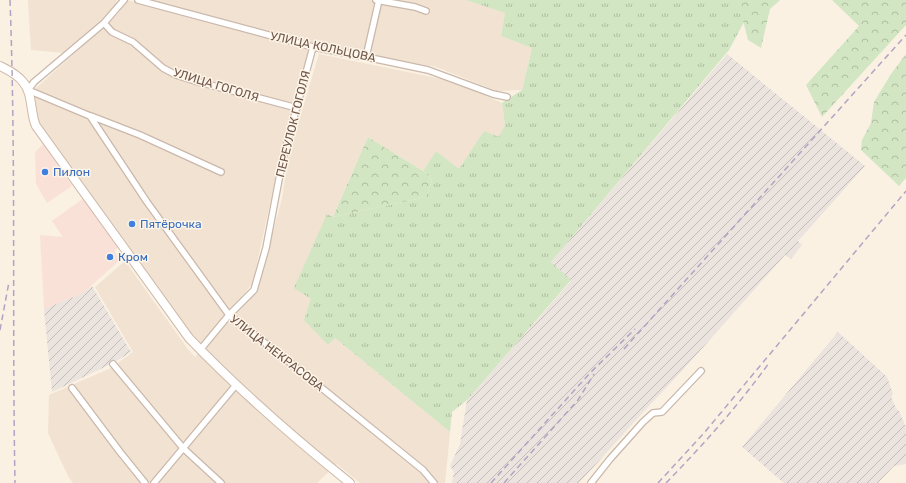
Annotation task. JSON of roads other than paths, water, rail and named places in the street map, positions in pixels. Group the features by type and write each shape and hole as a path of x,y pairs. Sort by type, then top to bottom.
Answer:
{"main road":[{"path":"0,66 13,73 24,82 28,90 32,118 36,126 189,338 236,385 350,483"}],"street":[{"path":"124,0 104,23 34,82 28,90 140,135 221,172"},
{"name":"УЛИЦА КОЛЬЦОВА","path":"138,0 313,47 428,70 493,94 507,97"},
{"path":"366,57 378,0 415,7 426,11"},
{"name":"УЛИЦА ГОГОЛЯ","path":"104,23 112,32 133,42 163,68 176,75 296,108"},
{"name":"ПЕРЕУЛОК ГОГОЛЯ","path":"200,350 229,315 254,290 266,248 283,158 313,47"},
{"name":"УЛИЦА НЕКРАСОВА","path":"90,116 147,202 229,315 423,470 434,483"},
{"path":"113,364 183,448 221,483"},
{"path":"590,483 643,422 653,413 662,412 701,371"},
{"path":"154,483 236,385"},
{"path":"72,388 145,483"}],"railway":[{"path":"10,0 13,121 15,483"},
{"path":"624,349 906,35"},
{"path":"658,483 704,433 906,191"},
{"path":"0,330 9,282"},
{"path":"491,483 590,373 635,329"},
{"path":"666,483 720,425 769,363"},
{"path":"504,483 578,400 594,374"}],"place":[{"name":"Пилон","path":"45,172"},
{"name":"Пятёрочка","path":"132,224"},
{"name":"Кром","path":"110,257"}]}
